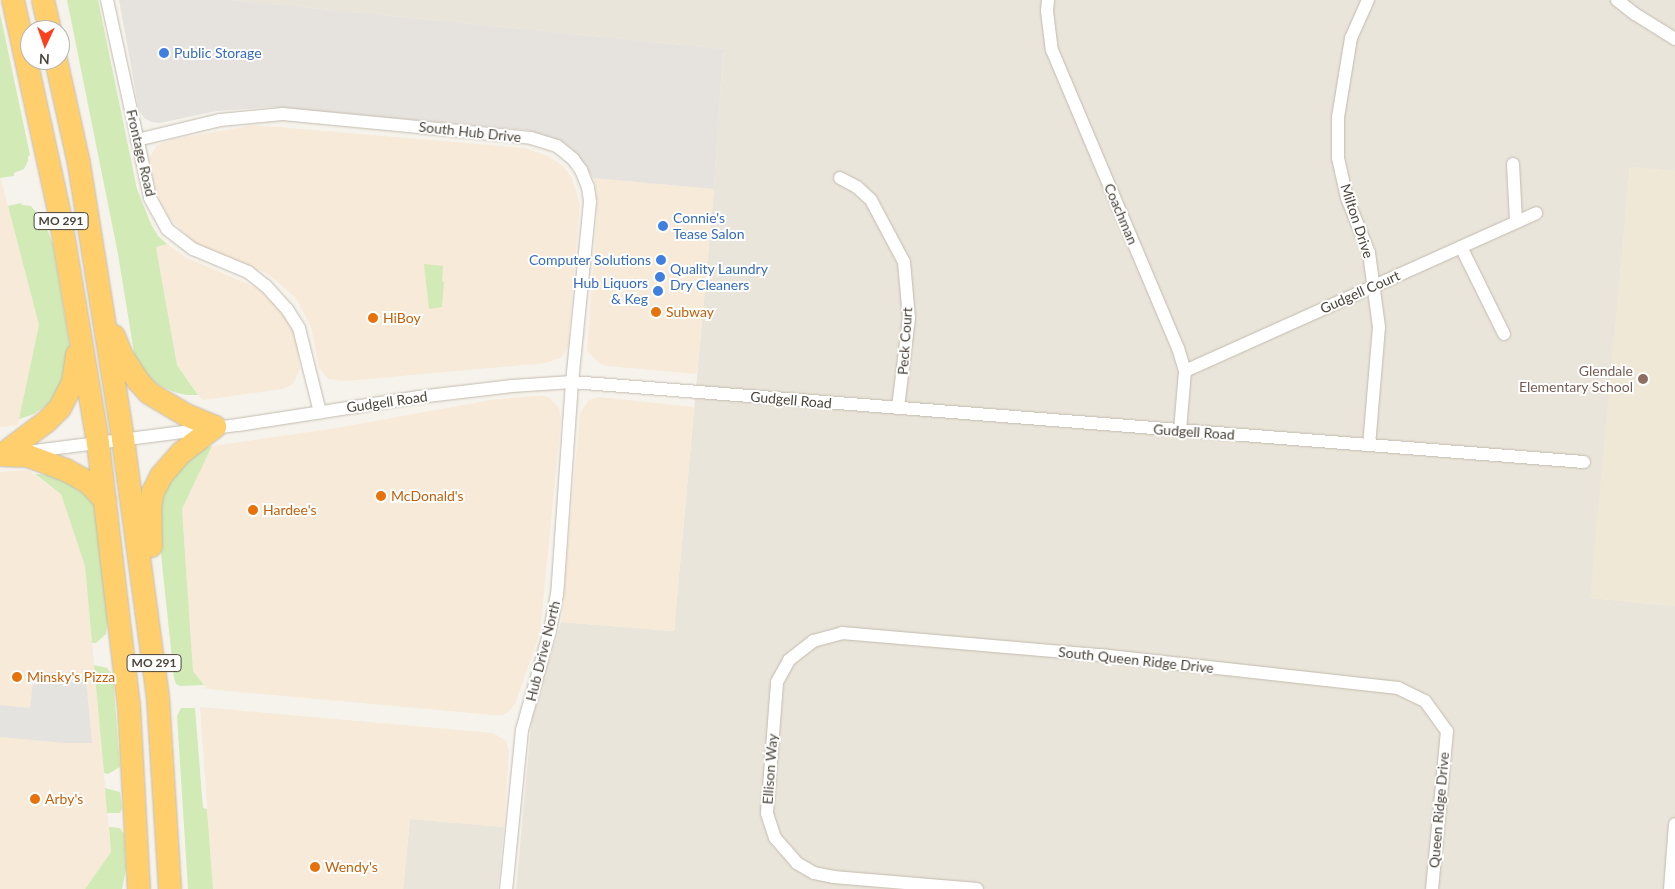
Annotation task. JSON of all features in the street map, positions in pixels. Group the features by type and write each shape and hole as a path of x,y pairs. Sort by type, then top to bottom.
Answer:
{"highway":[{"name":"MO 291","path":"13,0 60,216 98,443 129,706 136,882"},
{"path":"44,0 48,20"},
{"name":"MO 291","path":"58,70 79,164 123,439 158,698 170,889"},
{"path":"102,308 122,356 138,381 163,403 186,416 215,427"},
{"path":"1,455 47,421 68,395 76,366 77,316"},
{"path":"149,630 153,585 149,521 153,492 169,464 196,440 215,427"},
{"path":"1,455 28,456 66,470 88,482 105,500"}],"street":[{"name":"Frontage Road","path":"107,0 150,198 167,229 193,249 248,272 266,286 287,308 299,328 320,412"},
{"name":"Coachman","path":"1048,0 1047,11 1052,50 1174,339 1185,371 1180,430"},
{"name":"Milton Drive","path":"1368,0 1352,38 1338,117 1338,158 1347,198 1369,253 1375,286 1379,327 1369,445"},
{"path":"1617,0 1635,14 1675,38"},
{"name":"South Hub Drive","path":"137,140 220,120 283,114 531,138 557,146 573,159 581,170 588,187 590,202 572,382"},
{"path":"1514,164 1516,222"},
{"name":"Peck Court","path":"840,178 857,187 871,200 904,262 909,318 898,408"},
{"name":"Gudgell Court","path":"1185,371 1536,213"},
{"path":"1461,247 1504,334"},
{"name":"Gudgell Road","path":"1,455 215,427 419,397 512,386 572,382 1584,462"},
{"name":"Hub Drive North","path":"506,889 522,730 550,631 557,594 572,382"},
{"name":"South Queen Ridge Drive","path":"808,644 842,633 1100,655 1398,688 1424,701 1447,731"},
{"name":"Ellison Way","path":"808,644 789,660 777,682 767,813 775,838 797,863 814,873 834,877 977,889"},
{"name":"Queen Ridge Drive","path":"1432,889 1447,731"},
{"path":"1670,889 1675,824"}],"shaded area":[{"path":"119,0 232,0 723,49 714,189 593,178 571,148 556,139 527,130 273,107 217,111 160,123 151,122 144,118 139,110"},
{"path":"232,0 1675,0 1675,171 1630,167 1591,598 1675,606 1675,889 516,889 535,695 551,656 561,622 674,631 714,189 723,49"},
{"path":"254,125 524,148 550,157 563,166 572,178 580,205 568,346 565,353 560,358 546,363 345,381 328,379 319,368 311,327 296,298 268,274 196,244 169,218 156,192 150,157 157,145 174,139"},
{"name":"Glendale Elementary School","path":"1630,167 1675,171 1675,606 1590,598"},
{"path":"0,176 39,325 18,425 0,427"},
{"path":"593,178 714,189 697,374 607,366 599,363 587,351 597,214 596,188"},
{"path":"167,244 187,258 257,288 279,307 296,335 300,369 293,384 283,389 202,400 177,365 156,246"},
{"path":"545,396 551,399 559,408 561,420 540,633 515,704 508,712 502,715 493,715 207,689 193,671 182,509 212,446 337,428 491,400"},
{"path":"599,397 694,407 674,631 561,622 580,413 589,400"},
{"path":"28,470 61,494 85,566 111,852 85,889 0,889 0,472"},
{"path":"56,672 86,679 92,743 65,743 0,737 0,705 30,708 34,674"},
{"path":"200,707 493,733 506,741 509,751 504,827 410,819 403,889 213,889"},
{"path":"410,819 504,827 498,889 403,889"}],"green space":[{"path":"67,0 98,0 137,189 151,224 158,236 167,244 156,247 177,365 198,395 174,392 157,384 152,379 147,382 136,365 118,254"},
{"path":"0,13 30,155 24,169 14,173 14,176 0,178"},
{"path":"21,203 22,205 31,206 39,216 42,215 53,245 72,362 55,396 49,403 34,414 19,419 39,325 8,206"},
{"path":"424,264 443,266 442,307 429,309"},
{"path":"212,446 182,509 193,671 204,685 180,686 176,684 174,678 157,516 160,492 199,449"},
{"path":"35,474 51,475 61,479 90,496 95,507 108,622 106,634 96,643 92,643 85,566 61,494"},
{"path":"94,665 107,668 113,675 120,767 108,774 104,773"},
{"path":"181,708 195,708 203,808 207,809 213,889 188,889 177,716"},
{"path":"105,788 120,792 122,808 120,813 107,813"},
{"path":"109,827 120,828 124,834 126,869 122,889 85,889 111,852"}],"place":[{"name":"Public Storage","path":"164,53"},
{"name":"Connie's Tease Salon","path":"663,226"},
{"name":"Computer Solutions","path":"661,260"},
{"name":"Quality Laundry Dry Cleaners","path":"660,277"},
{"name":"Hub Liquors & Keg","path":"658,291"},
{"name":"Subway","path":"656,312"},
{"name":"HiBoy","path":"373,318"},
{"name":"Glendale Elementary School","path":"1643,379"},
{"name":"McDonald's","path":"381,496"},
{"name":"Hardee's","path":"253,510"},
{"name":"Minsky's Pizza","path":"17,677"},
{"name":"Arby's","path":"35,799"},
{"name":"Wendy's","path":"315,867"}]}
